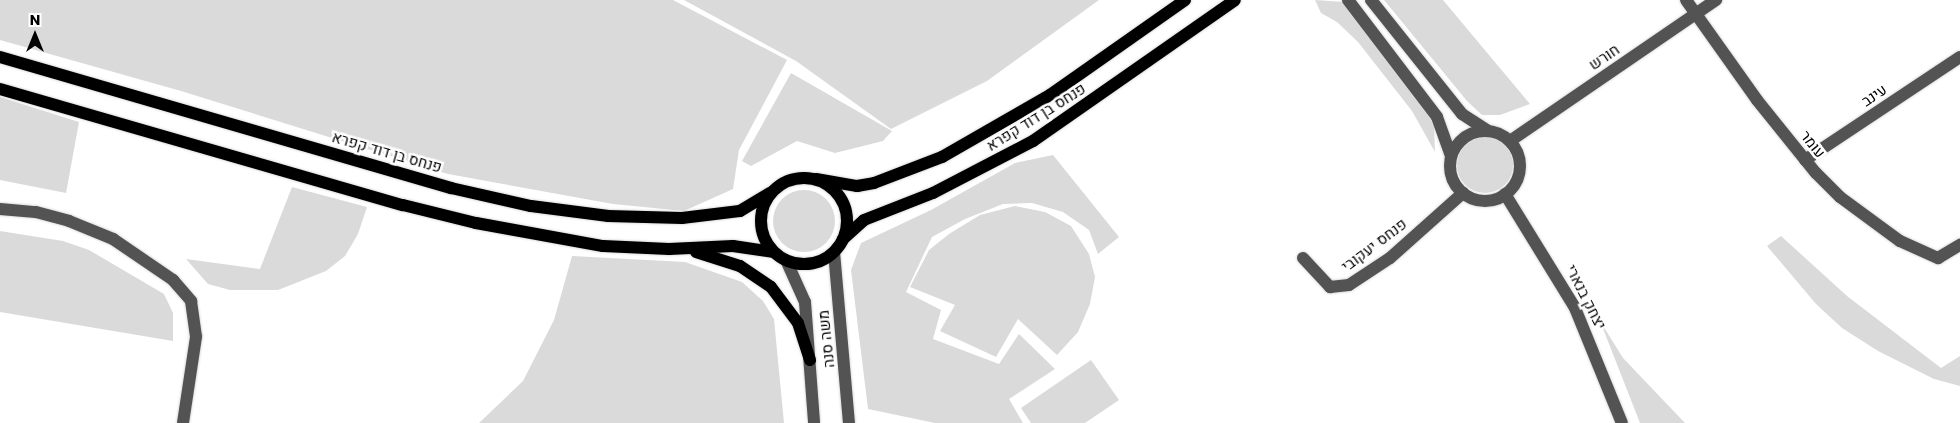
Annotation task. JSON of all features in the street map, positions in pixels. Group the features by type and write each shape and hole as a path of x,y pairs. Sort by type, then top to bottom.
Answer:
{"main road":[{"name":"פנחס בן דוד קפרא","path":"816,179 857,186 896,177 934,161 1050,95 1185,0"},
{"name":"פנחס בן דוד קפרא","path":"843,239 864,220 934,193 1034,141 1234,0"},
{"name":"פנחס בן דוד קפרא","path":"0,57 452,188 531,206 608,216 682,218 740,211 770,193"},
{"path":"0,89 436,213 582,243 669,249 724,258 758,276 784,301 798,323 810,360"},
{"path":"669,249 733,246 773,252 786,260 811,263 834,252 843,239 847,218 840,196 830,185 816,179 791,179 770,193 764,204 761,230 773,252"}],"street":[{"path":"1348,0 1437,117 1451,156 1452,178 1463,193 1482,200 1505,194 1516,180 1520,163 1510,141 1488,131 1462,114 1371,0"},
{"name":"עומר","path":"1686,0 1805,160 1840,197 1900,241 1938,258 1960,245"},
{"name":"חורש","path":"1510,141 1716,0"},
{"name":"עינב","path":"1805,160 1960,57"},
{"path":"1451,156 1466,137 1488,131"},
{"name":"פנחס יעקובי","path":"1302,258 1330,287 1349,286 1390,258 1463,193"},
{"name":"יצחק בנארי","path":"1505,194 1575,308 1622,423"},
{"path":"0,209 44,214 113,239 173,280 191,301 196,336 183,423"},
{"name":"משה סנה","path":"834,252 849,423"},
{"name":"משה סנה","path":"786,260 805,302 814,423"}],"shaded area":[{"path":"0,0 673,0 787,60 739,150 733,189 684,211 613,204 448,174 181,91 0,40"},
{"path":"684,0 1099,0 987,81 891,129 796,61"},
{"path":"1315,0 1344,2 1426,109 1434,127 1435,152 1412,111 1358,42 1337,22 1321,13"},
{"path":"1384,0 1443,0 1530,104 1500,115 1482,115 1467,101"},
{"path":"791,73 892,131 883,141 835,153 797,141 751,166 742,161"},
{"path":"0,97 79,122 66,193 0,180"},
{"path":"1479,137 1491,137 1501,141 1509,149 1513,165 1509,181 1501,189 1491,193 1479,193 1469,189 1461,181 1457,171 1457,159 1461,149 1469,141"},
{"path":"1053,155 1119,237 1098,254 1089,230 1063,212 1032,203 1003,204 965,219 932,237 906,292 941,310 933,339 999,364 1019,334 1055,369 1009,399 1023,423 935,423 868,409 851,270 861,243 931,210 1015,163"},
{"path":"292,187 367,207 358,234 345,256 326,271 278,290 230,290 208,284 186,259 260,269"},
{"path":"798,190 810,190 826,199 833,209 835,221 833,233 826,243 810,252 798,252 787,247 778,238 773,227 773,215 778,204 787,195"},
{"path":"1015,206 1045,212 1071,226 1089,254 1095,277 1090,304 1078,332 1057,355 1018,319 996,357 940,331 955,305 910,287 929,250 949,234 980,215"},
{"path":"0,231 63,241 89,250 164,294 173,313 173,341 0,312"},
{"path":"1781,236 1847,296 1941,368 1960,356 1960,386 1934,379 1878,351 1842,328 1816,304 1767,246"},
{"path":"572,256 685,262 742,282 763,301 774,319 784,423 479,423 523,381 554,320"},
{"path":"1600,321 1623,358 1685,423 1640,423"},
{"path":"1091,360 1119,400 1085,423 1031,423 1021,408"}]}
